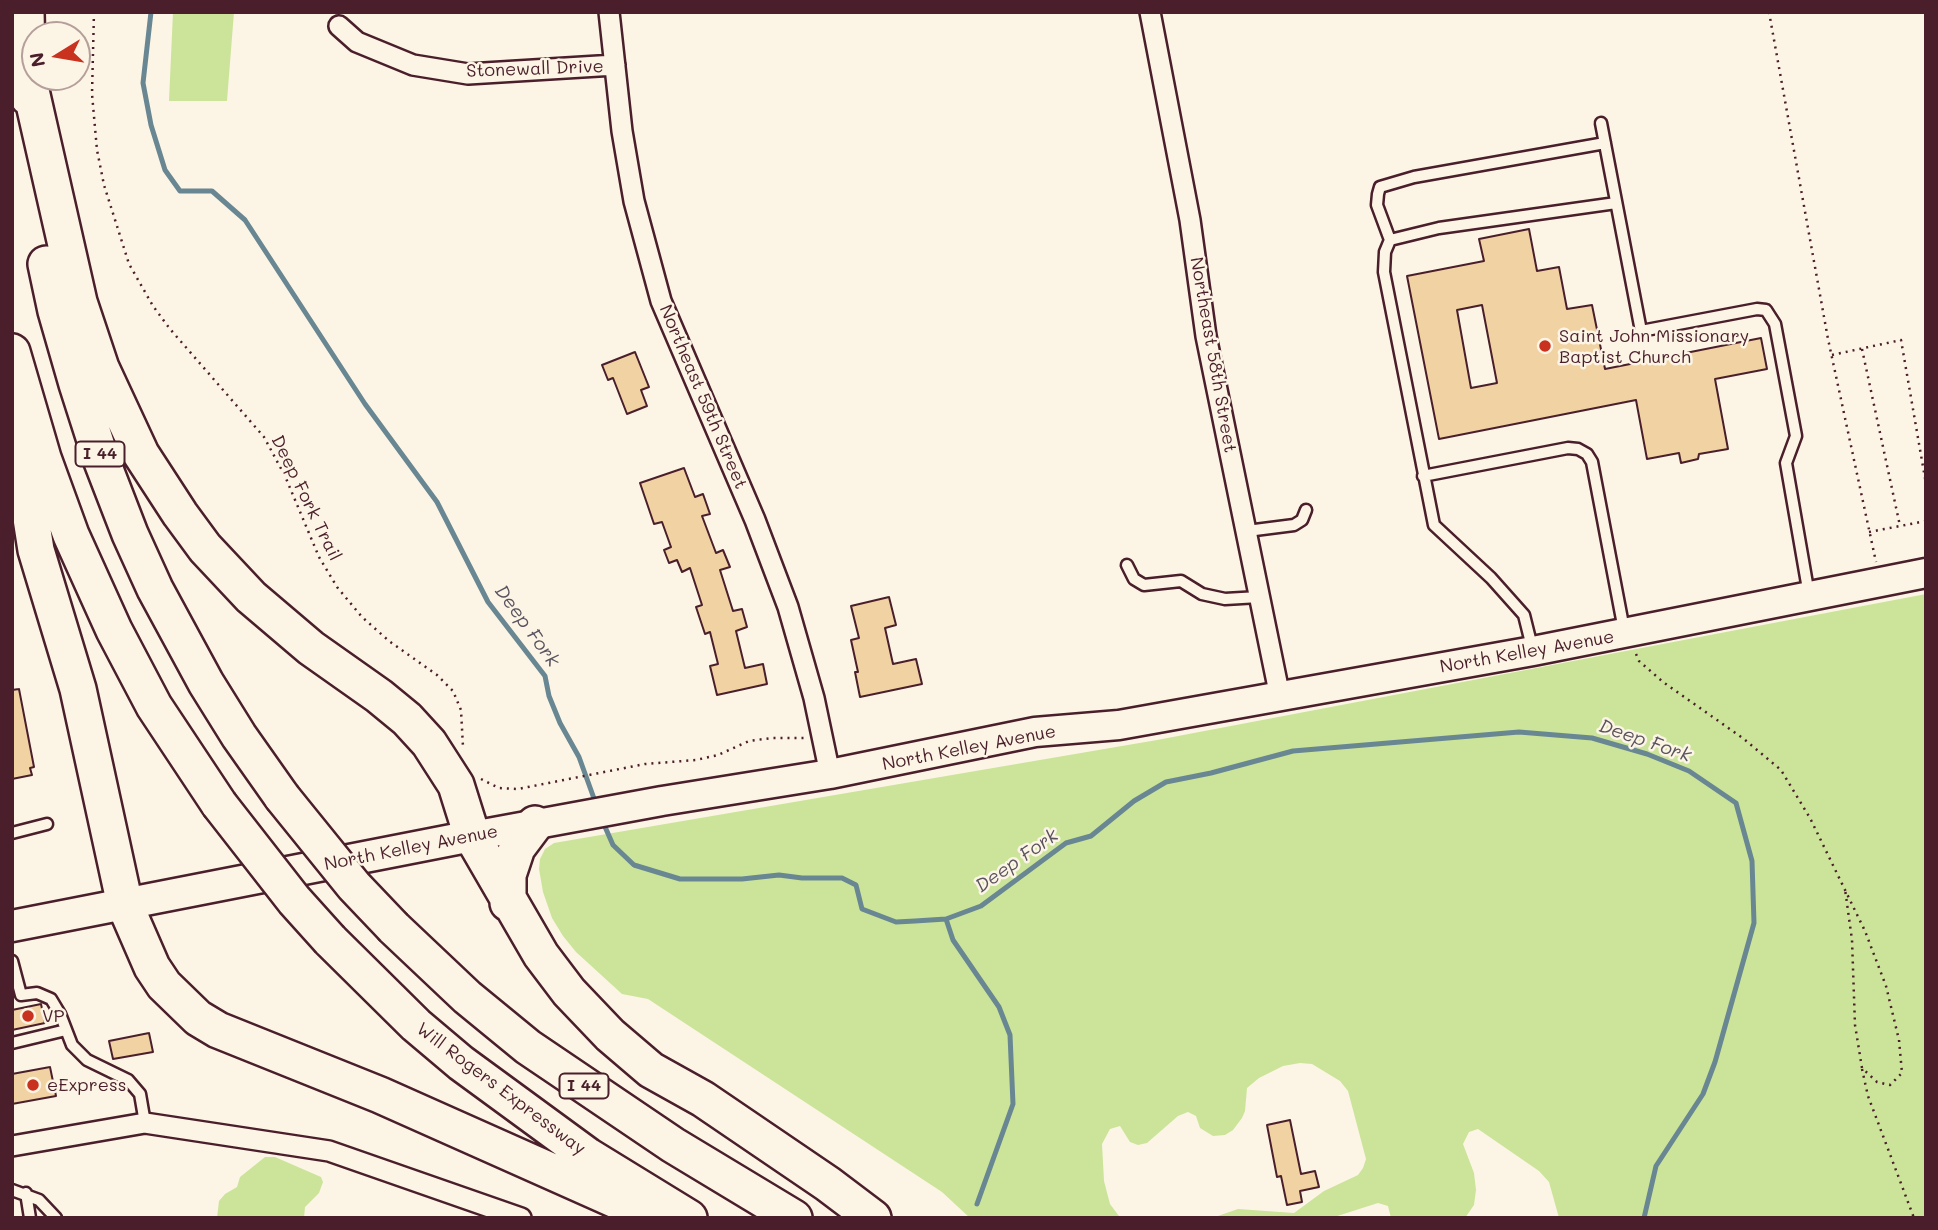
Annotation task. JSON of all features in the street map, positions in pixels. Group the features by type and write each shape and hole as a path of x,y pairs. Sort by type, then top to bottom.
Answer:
{"highway":[{"name":"I 44","path":"28,91 34,180 43,247 56,311 101,459 130,534 179,635 239,736 282,797 354,886 467,997 528,1047 673,1145 794,1218"},
{"path":"31,91 79,302 101,368 141,454 160,487 205,548 244,589 311,648 379,696 407,719 429,743 456,785 472,836 508,903 541,955 569,992 610,1035 651,1070 703,1099 873,1218"},
{"name":"Will Rogers Expressway","path":"12,352 43,457 71,535 114,630 155,706 219,804 294,900 330,940 416,1025 471,1072 588,1156 689,1218"},
{"path":"12,397 36,550 78,689 125,905 152,967 164,985 187,1009 208,1024 248,1043 380,1095 656,1218"},
{"path":"508,903 508,875 517,848 535,824"}],"main road":[{"name":"North Kelley Avenue","path":"12,926 472,836"}],"street":[{"name":"Northeast 59th Street","path":"609,12 622,131 634,201 661,301 755,520 788,607 814,698 830,774"},
{"name":"Northeast 58th Street","path":"1150,12 1190,220 1206,336 1280,697"},
{"name":"Stonewall Drive","path":"340,26 357,42 413,65 468,74 615,65"},
{"name":"North Kelley Avenue","path":"472,836 830,774 1035,732 1119,725 1280,697 1625,634 1926,573"},
{"path":"12,1146 145,1123 329,1151 521,1218"}],"lane":[{"path":"1601,123 1641,331 1756,309 1766,310 1775,324 1796,436 1786,463 1809,595"},
{"path":"1532,651 1524,615 1491,578 1434,525 1384,272 1385,252 1390,240 1377,205 1380,187 1414,177 1605,143"},
{"path":"1390,240 1438,228 1616,203"},
{"path":"1423,476 1569,448 1587,454 1592,462 1625,634"},
{"path":"1247,531 1294,525 1303,520 1306,510"},
{"path":"1127,565 1134,579 1144,585 1181,581 1202,594 1225,599 1259,597"},
{"path":"12,833 47,824"},
{"path":"12,961 16,996 37,993 51,999 72,1045 87,1060 128,1080 140,1094 145,1123"},
{"path":"12,1042 66,1030"},
{"path":"12,1190 26,1193 38,1200 56,1218"},
{"path":"26,1193 30,1218"}],"path":[{"name":"Deep Fork Trail","path":"93,12 91,66 97,150 104,185 129,264 153,306 170,329 264,437 285,476 319,557 337,587 362,617 453,691 461,710 465,754"},
{"path":"1769,12 1832,355 1880,582"},
{"path":"1832,355 1901,340 1926,484"},
{"path":"1862,349 1899,526"},
{"path":"1870,532 1926,521"},
{"path":"1625,634 1639,661 1663,682 1744,739 1781,770 1810,818 1865,931 1886,986 1899,1040 1902,1073 1890,1085 1877,1082 1862,1068"},
{"path":"474,774 499,788 518,789 646,764 696,760 718,755 749,741 772,738 822,739"},
{"path":"1845,890 1852,940 1855,1025 1862,1068 1868,1096 1914,1218"}],"green space":[{"path":"173,12 234,12 227,101 169,101"},
{"path":"1926,594 1926,1218 1559,1218 1549,1182 1539,1171 1478,1129 1469,1132 1463,1144 1474,1173 1476,1190 1474,1205 1465,1218 1391,1218 1388,1206 1378,1203 1331,1218 1212,1218 1238,1209 1294,1213 1324,1191 1358,1175 1363,1168 1366,1159 1348,1091 1340,1081 1312,1064 1300,1063 1283,1066 1259,1078 1247,1088 1242,1118 1233,1130 1225,1135 1213,1136 1200,1128 1196,1116 1188,1112 1178,1116 1147,1143 1138,1145 1130,1142 1120,1126 1110,1129 1102,1144 1104,1181 1110,1204 1119,1216 1127,1218 970,1218 942,1192 648,999 622,994 576,952 563,936 552,918 543,892 540,859 545,849 554,843 1157,740"},
{"path":"265,1157 275,1157 321,1177 323,1182 319,1193 305,1207 304,1218 217,1218 219,1201 237,1187 240,1177"}],"building":[{"name":"Saint John Missionary Baptist Church","path":"1529,229 1537,271 1559,267 1567,309 1592,305 1605,369 1761,338 1767,369 1715,379 1728,449 1699,454 1698,459 1681,463 1679,453 1647,459 1636,400 1439,439 1407,276 1484,261 1479,239","holes":["1482,305 1497,383 1471,388 1457,310"]},
{"path":"635,352 649,387 641,390 647,406 627,414 613,378 608,380 602,365"},
{"path":"684,468 695,497 703,494 710,514 702,516 716,553 723,550 730,567 720,570 733,611 742,609 747,627 736,631 745,668 763,664 767,684 717,695 710,666 718,664 710,632 705,634 696,607 702,605 690,568 682,572 677,560 669,563 664,550 671,547 662,522 654,524 640,483"},
{"path":"889,597 896,625 885,628 893,664 916,659 922,684 860,697 851,640 859,638 851,606"},
{"path":"19,689 34,767 30,768 32,775 12,779 12,690"},
{"name":"VP","path":"41,1004 45,1023 12,1030 12,1010"},
{"path":"149,1033 153,1052 113,1059 109,1041"},
{"name":"eExpress","path":"50,1067 56,1096 12,1104 12,1074"},
{"path":"1290,1120 1301,1174 1315,1171 1319,1187 1300,1191 1302,1202 1287,1205 1281,1176 1277,1177 1267,1125"}],"waterway":[{"name":"Deep Fork","path":"151,12 143,83 151,125 165,170 180,191 212,191 245,220 365,404 437,502 488,602 545,676 549,696 579,757 596,804"},
{"name":"Deep Fork","path":"602,820 613,845 634,865 680,879 742,879 779,875 842,878 856,885 862,909 896,922 915,921 946,919 981,906 1066,843 1091,836 1134,801 1166,782 1293,751 1519,732 1592,738 1647,754 1689,771 1736,803 1752,861 1754,923 1715,1062 1703,1094 1656,1166 1644,1218"},
{"path":"946,919 953,940 999,1007 1010,1035 1013,1104 977,1204"}],"place":[{"name":"Saint John Missionary Baptist Church","path":"1545,346"},
{"name":"VP","path":"28,1016"},
{"name":"eExpress","path":"33,1085"}]}
